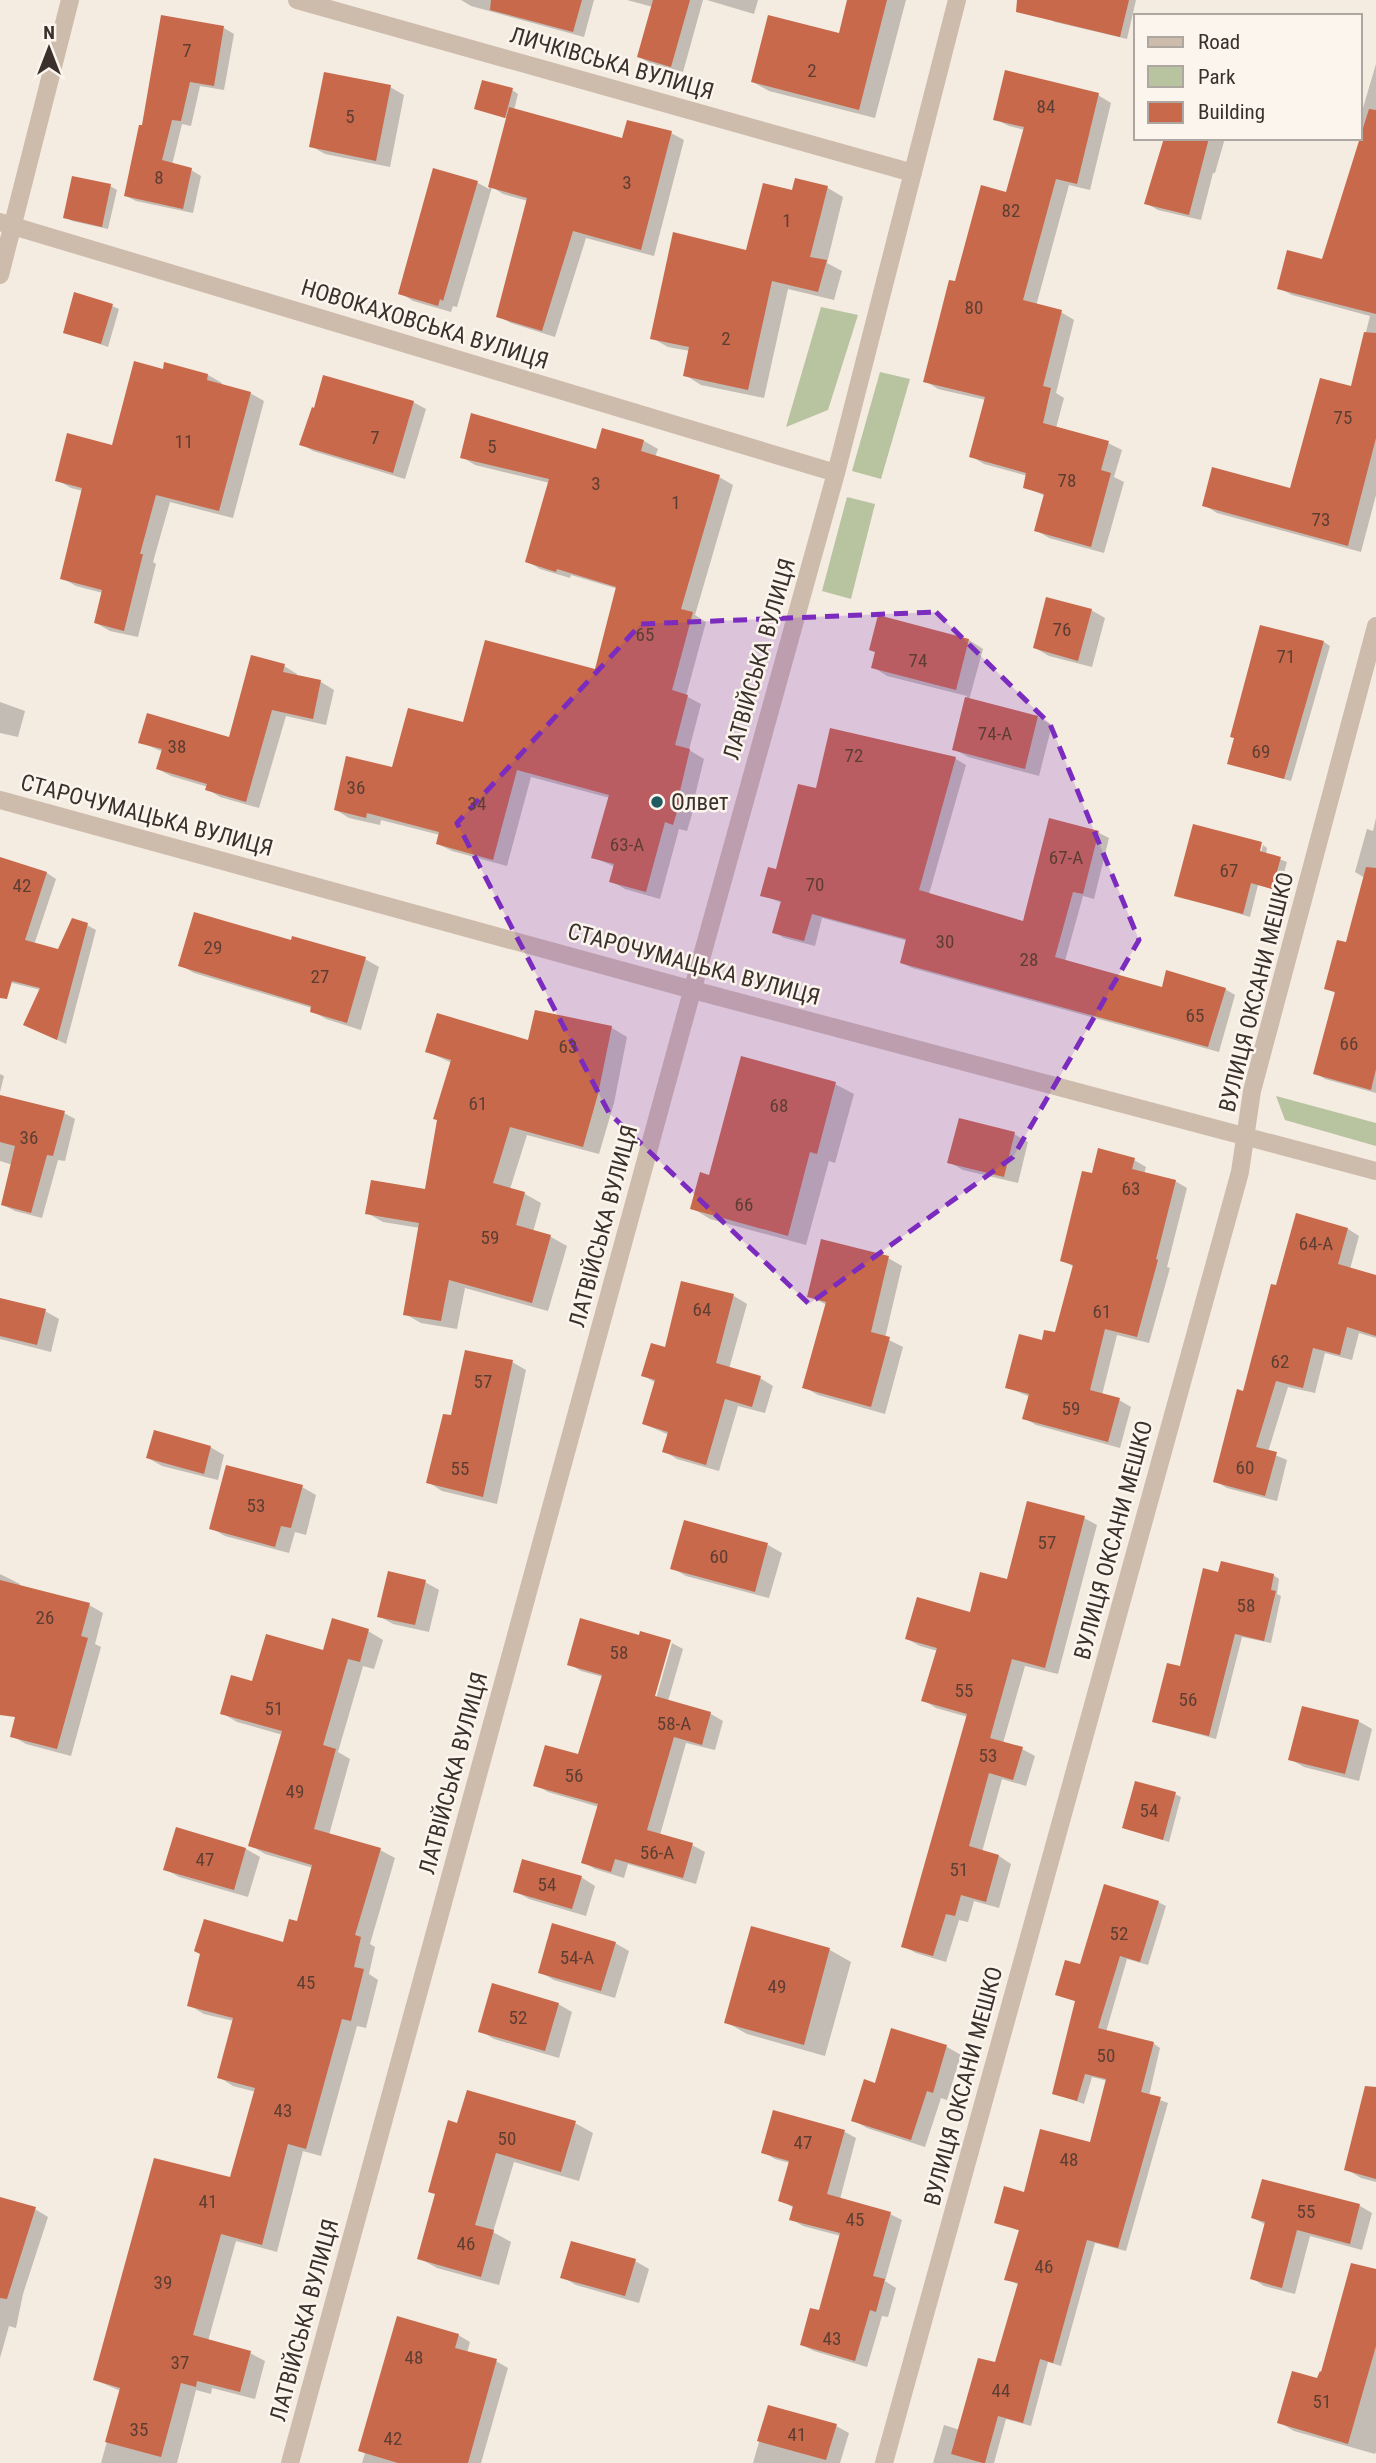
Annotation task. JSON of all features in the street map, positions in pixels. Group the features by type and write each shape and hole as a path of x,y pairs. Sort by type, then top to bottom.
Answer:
{"street":[{"path":"0,275 7,223 70,0"},
{"name":"ЛИЧКІВСЬКА ВУЛИЦЯ","path":"297,0 913,173"},
{"name":"ЛАТВІЙСЬКА ВУЛИЦЯ","path":"290,2463 836,473 957,0"},
{"name":"НОВОКАХОВСЬКА ВУЛИЦЯ","path":"7,223 836,473"},
{"name":"ВУЛИЦЯ ОКСАНИ МЕШКО","path":"884,2463 1240,1171 1252,1091 1376,626"},
{"name":"СТАРОЧУМАЦЬКА ВУЛИЦЯ","path":"0,800 693,990 1376,1171"}],"highlighted area":[{"path":"936,612 1050,724 1139,940 1013,1157 809,1304 609,1113 457,823 641,624"}],"green space":[{"path":"821,307 858,315 828,410 786,427"},
{"path":"880,372 910,379 881,479 852,471"},
{"path":"847,497 875,504 851,599 822,591"},
{"path":"1276,1096 1376,1123 1376,1146 1285,1120"}],"building":[{"path":"491,0 582,0 573,32 490,10"},
{"path":"653,0 690,0 671,67 637,57"},
{"path":"847,0 887,0 859,110 751,82 768,15 839,33"},
{"path":"1017,0 1129,0 1120,37 1016,12"},
{"path":"161,15 224,26 214,86 190,82 181,121 172,120 162,160 192,168 183,209 124,196 139,125 142,125"},
{"path":"1005,70 1099,93 1077,184 1056,179 1023,300 1062,310 1043,386 1051,388 1043,423 1109,441 1101,470 1111,473 1091,547 1034,531 1044,494 1023,488 1026,473 969,457 985,397 923,382 949,280 955,281 981,185 1006,192 1024,127 993,120"},
{"path":"324,72 391,85 376,161 309,147"},
{"path":"482,80 513,88 505,118 474,109"},
{"path":"509,107 622,138 627,120 672,131 641,250 573,231 542,331 496,317 527,198 488,187"},
{"path":"1369,109 1376,110 1376,314 1277,289 1287,250 1322,259 1359,140 1362,140"},
{"path":"1163,140 1208,140 1189,215 1144,204"},
{"path":"433,168 478,181 443,301 440,299 438,306 398,294"},
{"path":"72,176 111,184 102,227 63,218"},
{"path":"795,178 828,186 810,257 827,260 818,292 772,281 748,390 683,376 689,347 650,339 673,232 746,250 763,183 792,190"},
{"path":"74,292 113,304 101,344 63,333"},
{"path":"1364,332 1376,333 1376,438 1348,546 1202,506 1212,467 1290,488 1320,378 1351,386"},
{"path":"134,361 163,369 164,362 208,374 207,380 251,392 219,511 156,495 124,631 94,623 102,590 60,579 82,488 55,481 67,433 112,445"},
{"path":"323,375 414,401 393,473 299,445 312,407 314,408"},
{"path":"471,413 596,449 602,428 644,440 641,451 720,475 681,609 693,612 672,690 688,695 675,745 690,749 680,791 683,792 673,825 665,822 646,892 609,882 614,864 591,858 609,795 517,770 493,860 436,844 439,832 367,813 366,818 334,810 346,756 392,767 408,708 463,722 485,640 595,669 616,587 525,562 549,479 460,458"},
{"path":"1046,597 1092,609 1078,661 1033,648"},
{"path":"878,615 969,639 956,690 871,668 875,652 869,650"},
{"path":"1260,625 1324,641 1284,779 1227,764 1234,738 1230,737"},
{"path":"251,655 285,664 283,672 321,680 313,719 272,710 246,802 205,790 207,784 156,769 162,749 138,743 147,713 229,737"},
{"path":"965,697 1038,716 1025,769 952,750"},
{"path":"830,728 956,757 919,890 1023,921 1049,818 1099,831 1083,894 1073,892 1055,957 1162,987 1166,970 1226,988 1208,1047 900,963 906,939 812,914 804,941 772,933 781,901 760,896 768,867 776,869 798,784 816,788"},
{"path":"1193,824 1262,842 1260,851 1281,857 1272,889 1251,883 1243,914 1174,896"},
{"path":"0,857 47,872 25,940 58,949 72,918 88,923 57,1040 23,1025 40,988 12,981 7,999 0,998"},
{"path":"1366,867 1376,868 1376,1069 1371,1090 1313,1074 1335,992 1324,989 1337,940 1346,942"},
{"path":"194,912 291,940 292,936 366,957 347,1023 310,1012 311,1006 178,966"},
{"path":"535,1010 612,1026 598,1094 583,1147 510,1127 493,1183 525,1192 516,1225 551,1235 532,1303 449,1280 441,1321 403,1315 419,1223 365,1214 371,1180 425,1189 437,1120 433,1119 451,1060 425,1052 437,1013 528,1040"},
{"path":"741,1056 836,1082 817,1154 810,1152 788,1236 690,1209 700,1172 709,1175"},
{"path":"0,1095 65,1111 53,1156 47,1155 31,1213 1,1205 15,1146 0,1142"},
{"path":"959,1118 1015,1132 1004,1177 947,1163"},
{"path":"1098,1148 1135,1158 1132,1169 1176,1180 1137,1337 1105,1329 1090,1390 1120,1398 1108,1442 1022,1419 1029,1394 1005,1388 1019,1334 1042,1340 1044,1330 1055,1332 1073,1265 1060,1261 1082,1171 1092,1173"},
{"path":"1296,1213 1348,1228 1338,1264 1376,1275 1376,1336 1347,1327 1340,1355 1313,1348 1303,1388 1276,1381 1256,1447 1277,1452 1265,1496 1213,1482 1237,1389 1243,1391 1271,1284 1276,1285"},
{"path":"821,1239 889,1256 871,1332 890,1337 871,1407 802,1388 826,1302 807,1297"},
{"path":"681,1281 734,1294 716,1363 761,1376 752,1407 725,1399 706,1465 662,1452 668,1432 642,1424 655,1380 641,1376 651,1343 665,1347"},
{"path":"0,1298 46,1309 37,1345 0,1336"},
{"path":"465,1350 513,1360 483,1497 426,1483 443,1414 451,1415"},
{"path":"154,1430 211,1446 204,1474 146,1458"},
{"path":"226,1465 303,1485 291,1528 281,1526 275,1547 209,1529"},
{"path":"1027,1501 1085,1516 1045,1668 1012,1659 990,1738 1023,1747 1013,1780 989,1773 969,1846 999,1855 986,1902 961,1895 955,1916 946,1914 933,1956 901,1947 967,1714 921,1701 937,1648 905,1639 917,1597 970,1612 980,1572 1007,1579"},
{"path":"684,1520 768,1543 755,1592 670,1569"},
{"path":"1221,1561 1274,1574 1271,1590 1276,1591 1264,1641 1235,1634 1209,1736 1152,1722 1167,1663 1180,1666 1203,1568 1218,1572"},
{"path":"388,1571 426,1580 415,1625 377,1617"},
{"path":"0,1580 90,1603 81,1636 88,1638 57,1749 10,1737 15,1717 0,1715"},
{"path":"332,1618 369,1629 360,1662 348,1659 323,1745 336,1749 314,1829 381,1848 355,1935 361,1937 354,1967 364,1969 351,2021 342,2019 306,2149 288,2144 262,2245 221,2234 193,2335 251,2351 240,2392 197,2381 196,2387 181,2383 161,2457 105,2442 120,2388 93,2380 154,2158 230,2177 255,2088 217,2078 233,2018 187,2006 200,1954 194,1951 204,1919 283,1942 289,1919 297,1921 312,1865 248,1846 282,1731 220,1714 231,1675 252,1681 266,1634 323,1650"},
{"path":"580,1618 639,1635 640,1631 671,1640 655,1696 711,1712 702,1745 674,1737 647,1830 693,1843 683,1878 615,1859 611,1872 581,1863 598,1804 533,1786 545,1745 578,1754 602,1675 567,1665"},
{"path":"1302,1706 1359,1720 1345,1774 1288,1760"},
{"path":"1135,1781 1176,1792 1163,1840 1122,1828"},
{"path":"176,1827 246,1848 234,1890 163,1870"},
{"path":"522,1859 582,1876 572,1909 513,1892"},
{"path":"1104,1884 1159,1901 1140,1962 1120,1956 1098,2028 1154,2042 1141,2092 1161,2097 1118,2248 1087,2240 1053,2363 1040,2359 1023,2423 998,2416 983,2463 951,2454 978,2358 995,2362 1018,2283 1004,2280 1019,2230 994,2223 1004,2186 1024,2192 1040,2129 1090,2142 1106,2079 1085,2074 1077,2101 1052,2094 1075,2001 1055,1995 1065,1960 1080,1964"},
{"path":"552,1923 616,1942 601,1991 538,1973"},
{"path":"751,1926 830,1948 804,2045 724,2023"},
{"path":"492,1983 559,2003 545,2051 478,2032"},
{"path":"891,2028 947,2045 933,2093 927,2091 911,2140 851,2121 864,2079 875,2083"},
{"path":"1365,2086 1376,2087 1376,2179 1344,2170"},
{"path":"467,2090 576,2121 561,2172 496,2153 475,2225 494,2230 481,2277 417,2259 435,2194 428,2192 448,2120 457,2123"},
{"path":"773,2110 845,2130 827,2194 891,2212 873,2276 885,2279 876,2312 870,2310 855,2361 800,2345 810,2308 819,2310 840,2233 789,2220 793,2206 778,2201 789,2161 761,2153"},
{"path":"1262,2179 1360,2204 1350,2244 1297,2230 1282,2288 1250,2279 1265,2222 1251,2218"},
{"path":"0,2197 36,2207 7,2299 0,2298"},
{"path":"571,2241 636,2259 625,2296 560,2278"},
{"path":"1351,2263 1376,2269 1376,2346 1348,2444 1277,2423 1292,2371 1317,2378 1321,2372"},
{"path":"397,2316 459,2334 455,2348 497,2359 468,2463 398,2463 358,2451"},
{"path":"768,2405 837,2424 826,2460 757,2441"}],"place":[{"name":"Олвет","path":"657,802"}]}
